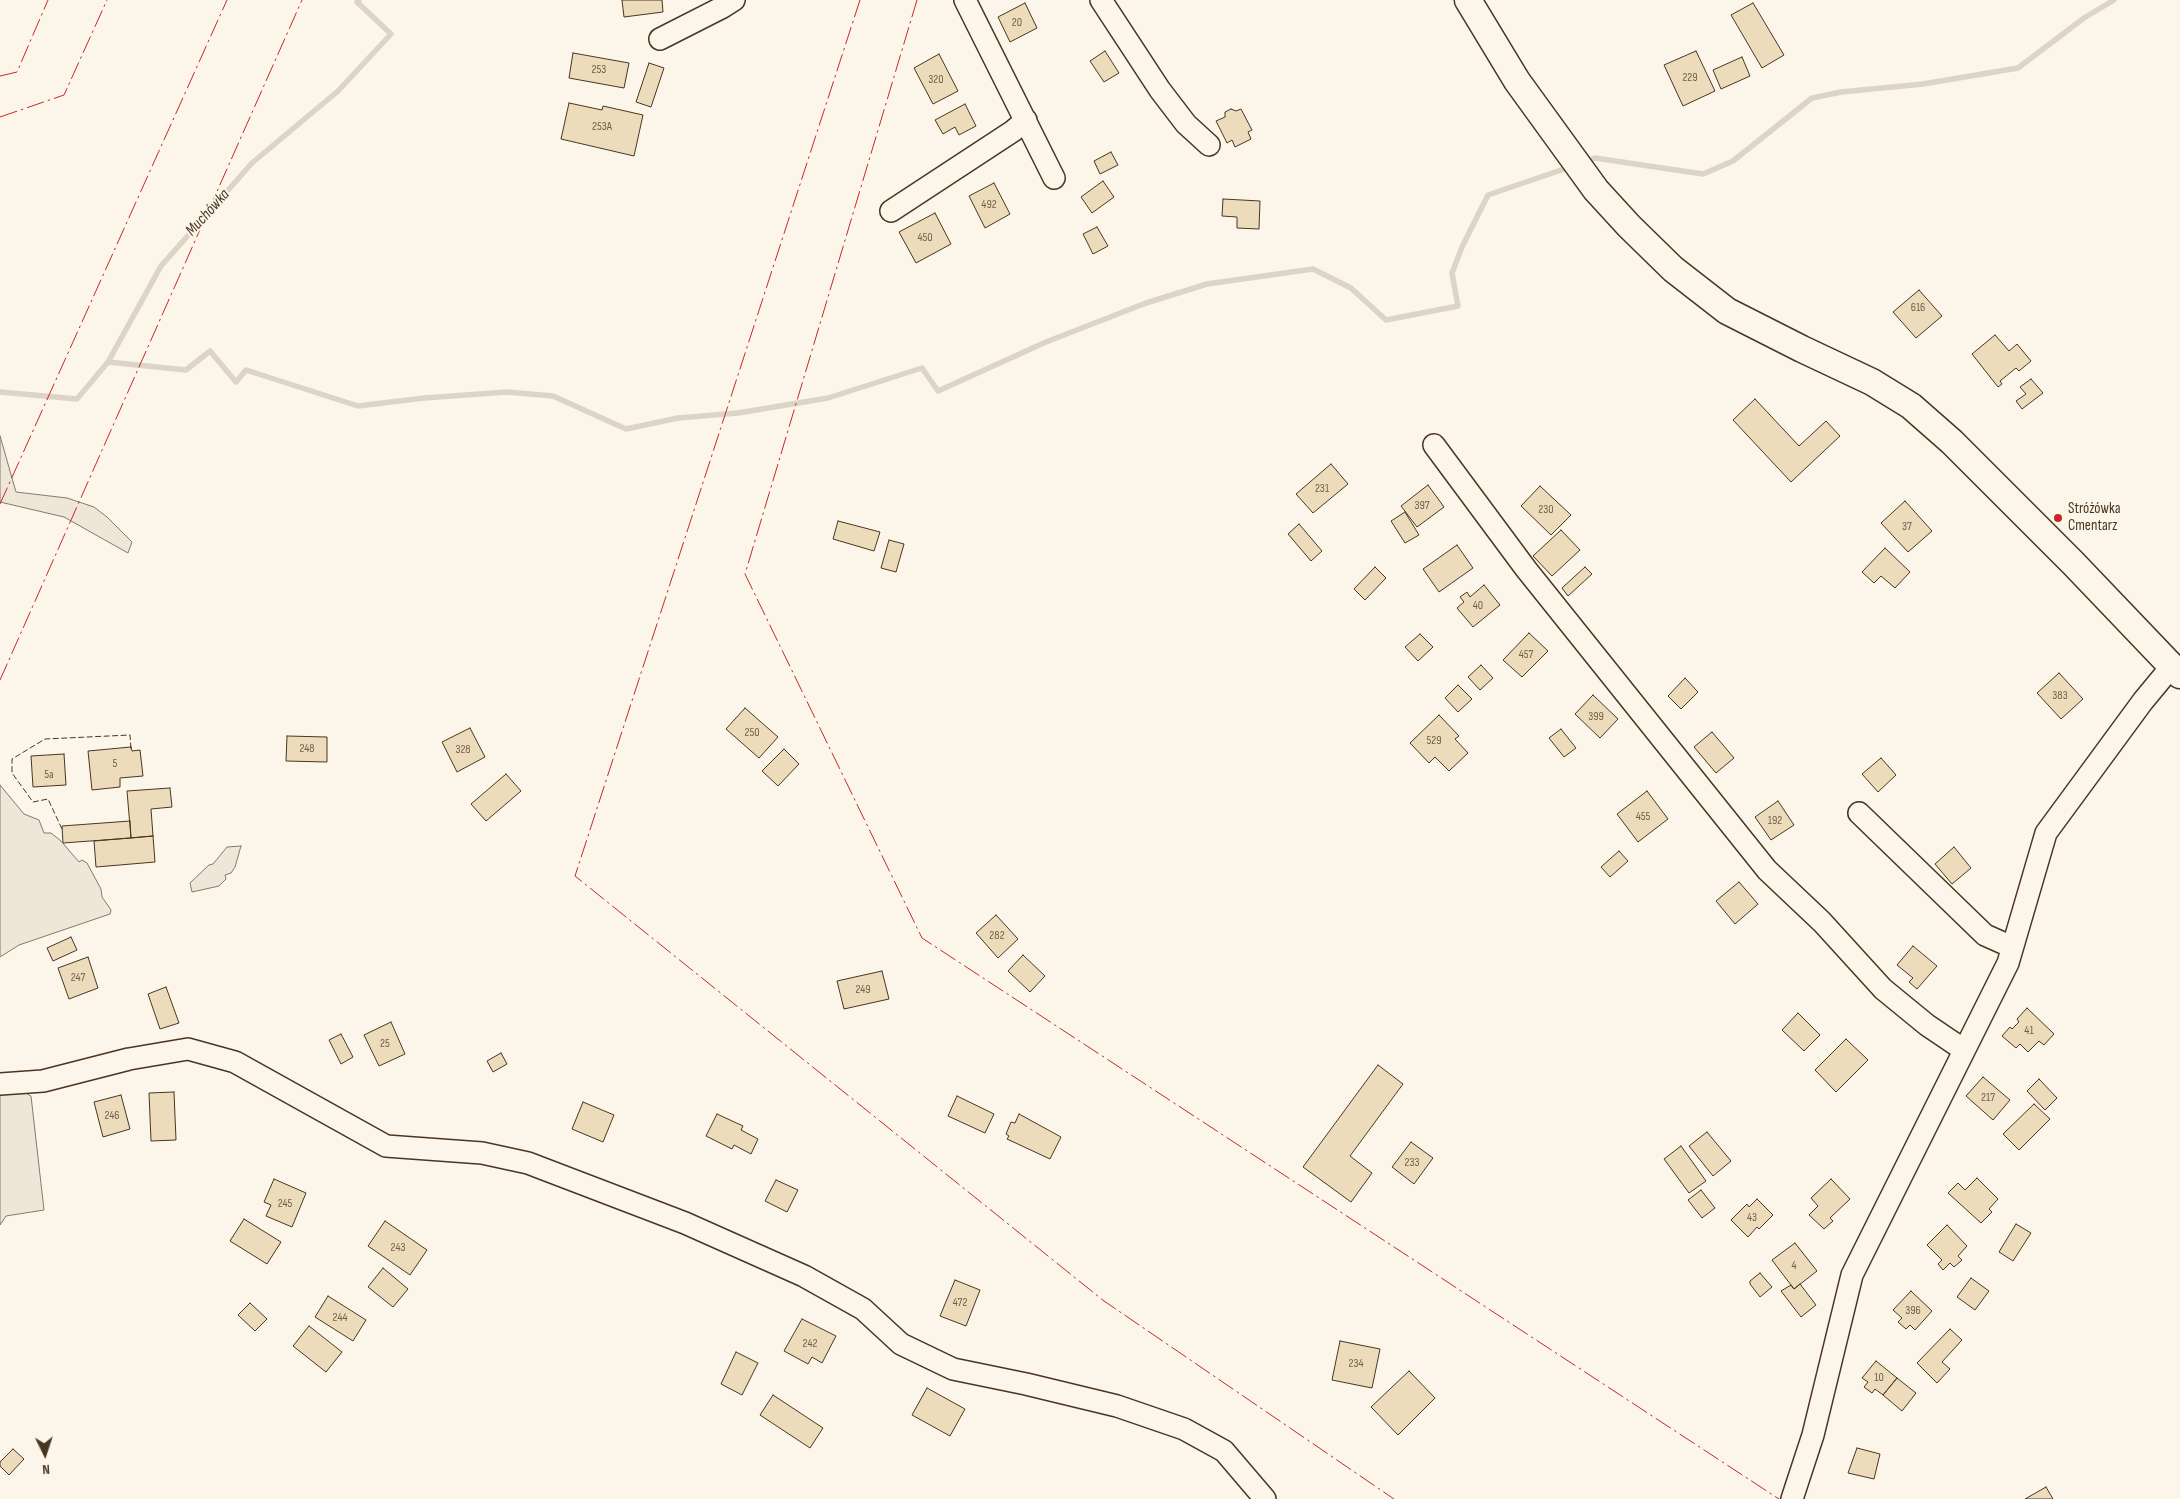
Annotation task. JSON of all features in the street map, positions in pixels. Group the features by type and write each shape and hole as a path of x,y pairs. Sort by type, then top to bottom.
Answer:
{"main road":[{"path":"1468,0 1517,81 1584,174 1629,226 1673,269 1727,311 1872,382 1911,406 1952,442 2176,670"}],"street":[{"path":"660,39 723,8 734,0"},
{"path":"965,0 1054,178"},
{"path":"1101,0 1160,90 1186,124 1210,146"},
{"path":"891,211 1013,131 1026,120"},
{"path":"1434,444 1526,570 1767,870 1822,922 1883,989 1927,1026 1964,1050"},
{"path":"1792,1499 1813,1435 1852,1275 2008,963 2046,833 2142,700 2176,670"},
{"path":"1860,813 1985,935 2012,947"},
{"path":"0,1084 43,1082 129,1059 188,1049 235,1062 386,1146 482,1153 528,1163 685,1223 804,1276 863,1309 901,1344 953,1369 1117,1406 1184,1429 1224,1451 1265,1499"}],"shaded area":[{"path":"0,436 16,492 67,498 94,507 132,542 128,553 64,517 0,502"},
{"path":"0,785 24,814 39,820 44,833 51,833 61,841 79,862 82,860 87,863 101,889 102,897 111,910 110,914 19,945 0,957"},
{"path":"241,846 235,867 231,873 225,875 226,879 219,886 192,892 190,883 209,865 213,864 227,847"},
{"path":"20,1090 31,1096 44,1210 6,1216 0,1225 0,1091"}],"building":[{"path":"622,0 662,0 663,12 624,17"},
{"path":"1025,3 1037,28 1010,42 998,17"},
{"path":"1753,3 1784,55 1762,68 1731,15"},
{"path":"1105,51 1119,73 1104,82 1090,61"},
{"path":"1696,51 1715,91 1683,106 1664,65"},
{"path":"573,53 629,63 624,88 569,78"},
{"path":"939,54 958,91 933,104 914,68"},
{"path":"1742,57 1750,76 1721,89 1713,70"},
{"path":"649,63 664,68 651,107 636,102"},
{"path":"569,103 602,110 603,106 643,115 634,156 561,139"},
{"path":"965,104 976,126 959,135 955,127 943,134 935,120"},
{"path":"1231,109 1236,111 1241,109 1252,130 1248,132 1251,139 1235,147 1232,140 1227,143 1216,121 1225,117 1225,112"},
{"path":"1111,152 1118,165 1100,174 1094,161"},
{"path":"1103,181 1114,197 1092,213 1081,197"},
{"path":"994,183 1010,214 985,228 969,196"},
{"path":"1223,199 1260,201 1259,229 1237,228 1237,217 1222,216"},
{"path":"935,213 951,244 916,263 899,232"},
{"path":"1097,227 1108,246 1093,254 1083,234"},
{"path":"1919,290 1942,316 1916,338 1893,312"},
{"path":"1995,335 2009,351 2017,344 2031,361 2019,371 2016,368 2000,381 2002,384 1998,387 1972,354"},
{"path":"2031,379 2043,393 2022,409 2016,401 2026,394 2020,387"},
{"path":"1755,399 1799,446 1826,421 1840,436 1791,482 1733,420"},
{"path":"1331,464 1348,484 1313,513 1296,494"},
{"path":"1428,485 1444,507 1417,527 1401,506"},
{"path":"1540,486 1571,515 1551,535 1521,506"},
{"path":"1905,501 1932,531 1908,552 1881,523"},
{"path":"1405,512 1419,535 1405,543 1391,521"},
{"path":"838,521 880,532 874,551 833,539"},
{"path":"1299,524 1322,551 1311,561 1288,534"},
{"path":"1561,530 1580,550 1552,576 1533,556"},
{"path":"889,540 904,544 896,572 881,568"},
{"path":"1457,545 1473,568 1439,592 1423,569"},
{"path":"1885,548 1910,572 1895,588 1881,576 1874,583 1862,572"},
{"path":"1375,567 1386,578 1365,600 1354,589"},
{"path":"1585,567 1592,574 1568,596 1562,588"},
{"path":"1484,585 1500,605 1473,627 1457,608 1464,602 1460,597 1467,592 1470,597"},
{"path":"1529,633 1548,651 1522,677 1503,660"},
{"path":"1420,634 1433,647 1418,661 1405,647"},
{"path":"1481,665 1493,678 1480,690 1468,677"},
{"path":"2059,673 2083,699 2061,719 2037,693"},
{"path":"1685,678 1698,692 1681,709 1668,696"},
{"path":"1458,685 1472,699 1458,712 1445,698"},
{"path":"1593,695 1618,719 1600,738 1575,714"},
{"path":"745,708 778,737 759,758 726,729"},
{"path":"1439,715 1459,736 1455,739 1468,753 1449,771 1435,757 1429,763 1410,743"},
{"path":"470,728 485,757 457,772 442,742"},
{"path":"1561,729 1576,748 1564,757 1549,738"},
{"path":"1712,732 1734,758 1716,773 1694,747"},
{"path":"287,736 327,737 327,762 286,761"},
{"path":"131,747 132,751 140,750 143,776 120,778 120,787 92,790 88,751"},
{"path":"784,749 799,764 778,786 762,771"},
{"path":"64,754 66,785 33,787 31,756"},
{"path":"1881,758 1896,775 1878,792 1862,774"},
{"path":"506,774 521,791 486,821 471,804"},
{"path":"170,788 172,807 151,809 153,836 131,838 127,791"},
{"path":"1647,791 1668,819 1638,842 1617,814"},
{"path":"1778,801 1794,825 1771,840 1755,817"},
{"path":"130,821 131,838 63,843 62,826"},
{"path":"153,836 155,862 96,867 94,841"},
{"path":"1954,847 1971,868 1952,884 1935,864"},
{"path":"1619,851 1628,861 1610,877 1601,867"},
{"path":"1739,882 1758,904 1735,924 1716,901"},
{"path":"996,915 1018,939 998,958 976,933"},
{"path":"71,937 77,950 53,961 47,948"},
{"path":"1913,946 1937,966 1917,989 1909,982 1913,978 1897,965"},
{"path":"1023,955 1045,976 1030,992 1008,971"},
{"path":"88,957 98,988 69,999 58,968"},
{"path":"882,971 889,999 844,1009 837,981"},
{"path":"166,987 179,1023 160,1029 148,994"},
{"path":"2027,1008 2054,1034 2044,1045 2039,1041 2028,1052 2020,1044 2016,1048 2002,1036 2010,1027 2012,1029 2019,1022 2017,1019"},
{"path":"1798,1013 1820,1035 1804,1051 1782,1030"},
{"path":"391,1022 405,1054 379,1066 364,1035"},
{"path":"341,1034 353,1057 341,1064 329,1040"},
{"path":"1846,1039 1868,1060 1836,1092 1815,1070"},
{"path":"501,1053 507,1064 493,1072 487,1061"},
{"path":"1378,1065 1403,1084 1350,1156 1372,1173 1351,1202 1303,1167"},
{"path":"1983,1077 2010,1100 1993,1120 1966,1096"},
{"path":"2039,1079 2057,1098 2045,1110 2027,1091"},
{"path":"174,1092 176,1140 151,1141 149,1093"},
{"path":"121,1095 130,1129 103,1137 94,1102"},
{"path":"957,1096 994,1114 985,1133 948,1116"},
{"path":"583,1102 614,1115 603,1142 572,1129"},
{"path":"2034,1104 2050,1119 2019,1150 2003,1134"},
{"path":"717,1114 743,1126 741,1130 758,1139 751,1154 734,1145 732,1149 706,1136"},
{"path":"1019,1114 1061,1137 1050,1159 1007,1139 1009,1136 1006,1134 1011,1122 1015,1123"},
{"path":"1707,1132 1731,1161 1713,1176 1689,1146"},
{"path":"1411,1142 1433,1158 1414,1184 1392,1167"},
{"path":"1681,1146 1706,1181 1689,1193 1664,1159"},
{"path":"1977,1178 1998,1199 1989,1209 1992,1212 1981,1223 1948,1193 1958,1183 1965,1190"},
{"path":"274,1179 306,1193 292,1227 266,1216 271,1205 264,1202"},
{"path":"1831,1179 1850,1199 1830,1218 1833,1221 1824,1229 1809,1215 1818,1206 1811,1198"},
{"path":"776,1180 798,1190 787,1212 765,1201"},
{"path":"1701,1190 1715,1208 1702,1218 1688,1200"},
{"path":"1757,1199 1773,1215 1759,1229 1757,1227 1748,1237 1731,1220 1747,1204 1749,1207"},
{"path":"244,1219 281,1242 267,1264 230,1241"},
{"path":"385,1221 427,1250 410,1275 368,1246"},
{"path":"2016,1224 2031,1233 2013,1261 1999,1252"},
{"path":"1947,1225 1967,1246 1958,1256 1962,1260 1954,1267 1950,1263 1943,1270 1938,1264 1942,1260 1927,1245"},
{"path":"1795,1243 1817,1271 1794,1289 1772,1260"},
{"path":"383,1268 408,1289 393,1307 368,1287"},
{"path":"1760,1273 1772,1287 1760,1297 1750,1284 1750,1281"},
{"path":"1971,1278 1989,1291 1975,1310 1957,1297"},
{"path":"955,1280 980,1290 966,1326 940,1316"},
{"path":"1800,1284 1816,1305 1801,1317 1781,1291 1791,1285 1794,1289"},
{"path":"1911,1291 1932,1311 1915,1330 1910,1325 1906,1329 1898,1322 1902,1318 1893,1310"},
{"path":"328,1296 366,1320 353,1341 315,1317"},
{"path":"250,1303 267,1319 255,1331 238,1315"},
{"path":"802,1319 836,1336 822,1363 812,1357 808,1364 784,1351"},
{"path":"309,1326 342,1352 326,1372 293,1346"},
{"path":"1950,1329 1962,1340 1942,1362 1950,1369 1937,1383 1917,1363"},
{"path":"1340,1341 1380,1349 1372,1388 1332,1380"},
{"path":"736,1352 758,1363 742,1395 721,1384"},
{"path":"1876,1361 1897,1378 1883,1395 1875,1389 1872,1393 1864,1387 1868,1382 1862,1378"},
{"path":"1409,1371 1435,1398 1398,1435 1371,1407"},
{"path":"1897,1378 1916,1393 1902,1411 1883,1395"},
{"path":"927,1388 965,1409 950,1436 912,1415"},
{"path":"773,1395 823,1428 810,1448 760,1415"},
{"path":"1857,1448 1880,1454 1874,1479 1848,1473"},
{"path":"13,1449 24,1459 9,1475 0,1466 0,1462"},
{"path":"2046,1487 2053,1499 2025,1499"}],"waterway":[{"name":"Muchówka","path":"0,392 77,399 108,362 161,266 252,163 338,91 391,34 357,2 359,0"},
{"path":"1584,162 1595,158 1703,174 1733,161 1812,98 1841,92 1923,84 2018,68 2084,18 2114,0"},
{"path":"108,362 186,370 210,351 236,382 246,370 358,406 424,398 507,392 553,396 626,429 678,418 738,413 828,398 922,368 938,391 1046,342 1146,303 1207,284 1313,269 1351,288 1386,320 1458,306 1452,273 1462,247 1488,195 1570,167"}],"fence":[{"path":"62,829 48,799 33,802 12,773 12,759 45,739 130,735 131,749"}],"power":[{"path":"0,76 17,72 48,0"},
{"path":"0,117 64,95 107,0"},
{"path":"0,504 227,0"},
{"path":"0,680 302,0"},
{"path":"860,0 575,876 1104,1301 1394,1499"},
{"path":"917,0 745,574 922,938 1779,1499"}],"place":[{"name":"Stróżówka Cmentarz","path":"2058,518"}]}
